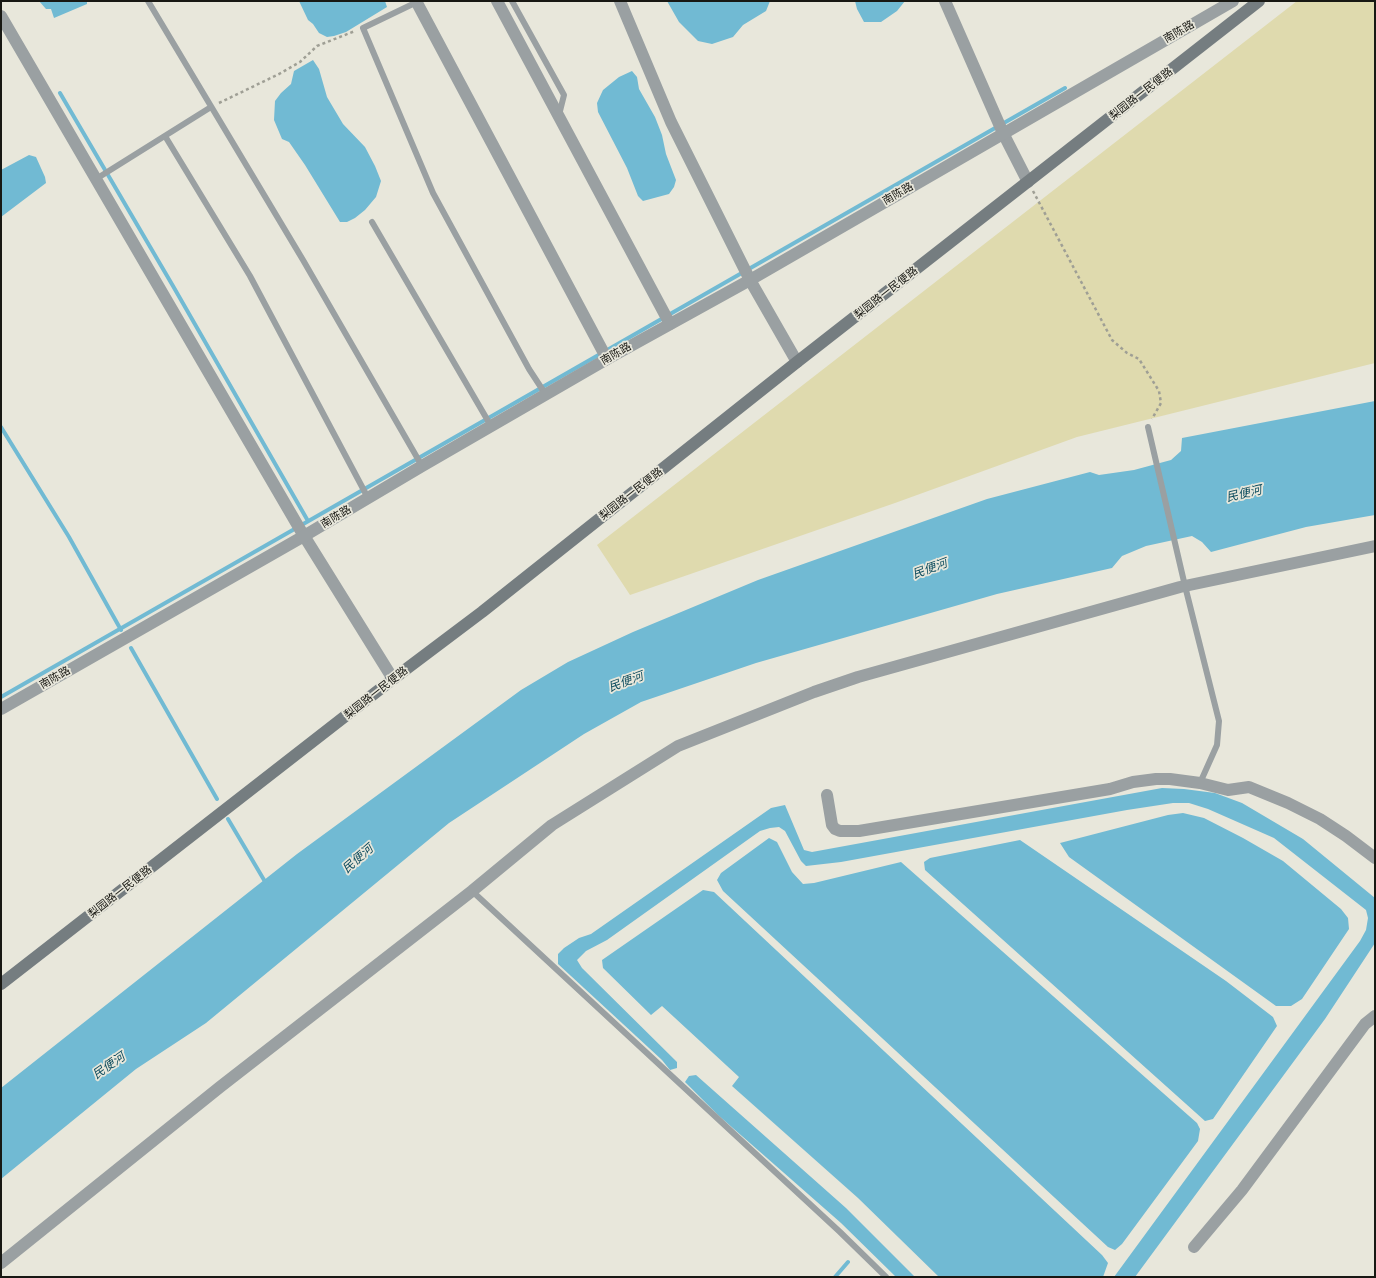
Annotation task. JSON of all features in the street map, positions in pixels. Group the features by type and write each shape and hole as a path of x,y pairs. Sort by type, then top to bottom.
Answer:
{"main road":[{"name":"梨园路一民便路","path":"1,984 393,679 482,612 797,362 1259,1"}],"street":[{"path":"497,1 667,318"},
{"path":"620,1 671,122 747,274 797,362"},
{"path":"945,1 1001,128 1028,182"},
{"name":"南陈路","path":"1,709 300,530 367,496 490,425 544,393 604,354 747,274 1001,128 1233,1"},
{"path":"417,2 604,354"},
{"path":"1,16 99,178 300,530 393,679"},
{"path":"1,1263 220,1087 472,891 552,825 678,746 814,692 858,677 1185,586 1375,546"},
{"path":"827,795 832,824 835,829 840,831 860,831 1110,789 1143,780 1170,779 1200,783 1228,790 1249,787 1288,802 1327,823 1375,858"},
{"path":"1194,1247 1242,1190 1365,1024 1375,1016"}],"lane":[{"path":"148,1 303,260 421,465"},
{"path":"512,1 564,95 558,116"},
{"path":"417,2 363,28 433,193 528,369 544,393"},
{"path":"99,178 211,107"},
{"path":"165,136 250,276 367,496"},
{"path":"372,222 490,425"},
{"path":"1148,427 1178,558 1219,721 1217,745 1200,783"},
{"path":"472,891 840,1232 886,1277"}],"path":[{"path":"211,107 279,74 300,62 317,46 363,28"},
{"path":"1028,182 1112,340 1126,354 1139,359 1160,390 1161,403 1148,427"}],"shaded area":[{"path":"1297,1 1375,1 1375,363 1077,437 895,503 630,595 597,545"}],"water":[{"path":"39,1 87,1 87,4 54,18 51,9 46,9"},
{"path":"299,1 385,1 387,7 346,32 327,37 319,33 313,24 308,20"},
{"path":"667,1 770,1 766,11 743,25 733,37 712,44 698,41 679,22"},
{"path":"855,1 905,1 897,11 881,22 864,22 857,9"},
{"path":"313,60 319,69 327,97 343,124 365,147 381,181 376,197 365,210 347,222 340,222 289,142 282,139 274,120 275,101 291,84 294,71"},
{"path":"632,71 637,77 639,89 655,117 662,135 666,154 676,180 674,187 669,194 643,201 638,196 627,168 598,112 597,103 603,90 619,77"},
{"path":"29,155 36,157 45,177 46,183 1,217 1,170"},
{"name":"民便河","path":"1375,401 1375,515 1306,527 1211,552 1202,542 1192,536 1146,546 1122,556 1112,568 997,594 756,663 641,702 584,734 449,823 206,1023 136,1069 1,1179 1,1088 297,854 521,690 568,662 633,632 758,580 987,499 1090,472 1099,475 1134,470 1171,460 1181,451 1182,438"},
{"path":"1162,788 1215,793 1242,803 1303,839 1375,898 1375,943 1325,1019 1135,1277 1114,1277 1360,941 1366,930 1368,918 1366,910 1274,838 1208,809 1189,803 1173,803 841,862 806,866 801,861 785,831 779,827 760,831 607,940 586,951 577,960 582,968 677,1062 677,1068 670,1070 662,1060 558,964 558,954 564,948 579,938 591,934 771,808 785,805 804,850 812,852"},
{"path":"1183,813 1204,818 1283,861 1341,909 1348,918 1349,929 1302,999 1291,1006 1276,1006 1069,857 1060,843 1168,815"},
{"path":"769,838 777,842 792,872 803,884 814,883 901,862 1197,1123 1200,1129 1198,1141 1122,1244 1115,1250 1108,1247 723,891 717,880 721,873"},
{"path":"1020,840 1226,981 1273,1017 1277,1026 1213,1119 1205,1121 925,870 924,862 930,858"},
{"path":"703,890 714,892 1102,1255 1108,1263 1103,1277 939,1277 858,1198 732,1086 739,1077 662,1006 651,1015 603,968 602,960"},
{"path":"696,1075 846,1208 915,1277 896,1277 841,1223 718,1115 685,1082 689,1076"}],"waterway":[{"path":"1,697 1065,88"},
{"path":"60,93 308,521"},
{"path":"1,427 69,537 121,630"},
{"path":"131,648 217,799"},
{"path":"228,819 267,885"},
{"path":"835,1277 848,1262"}]}
